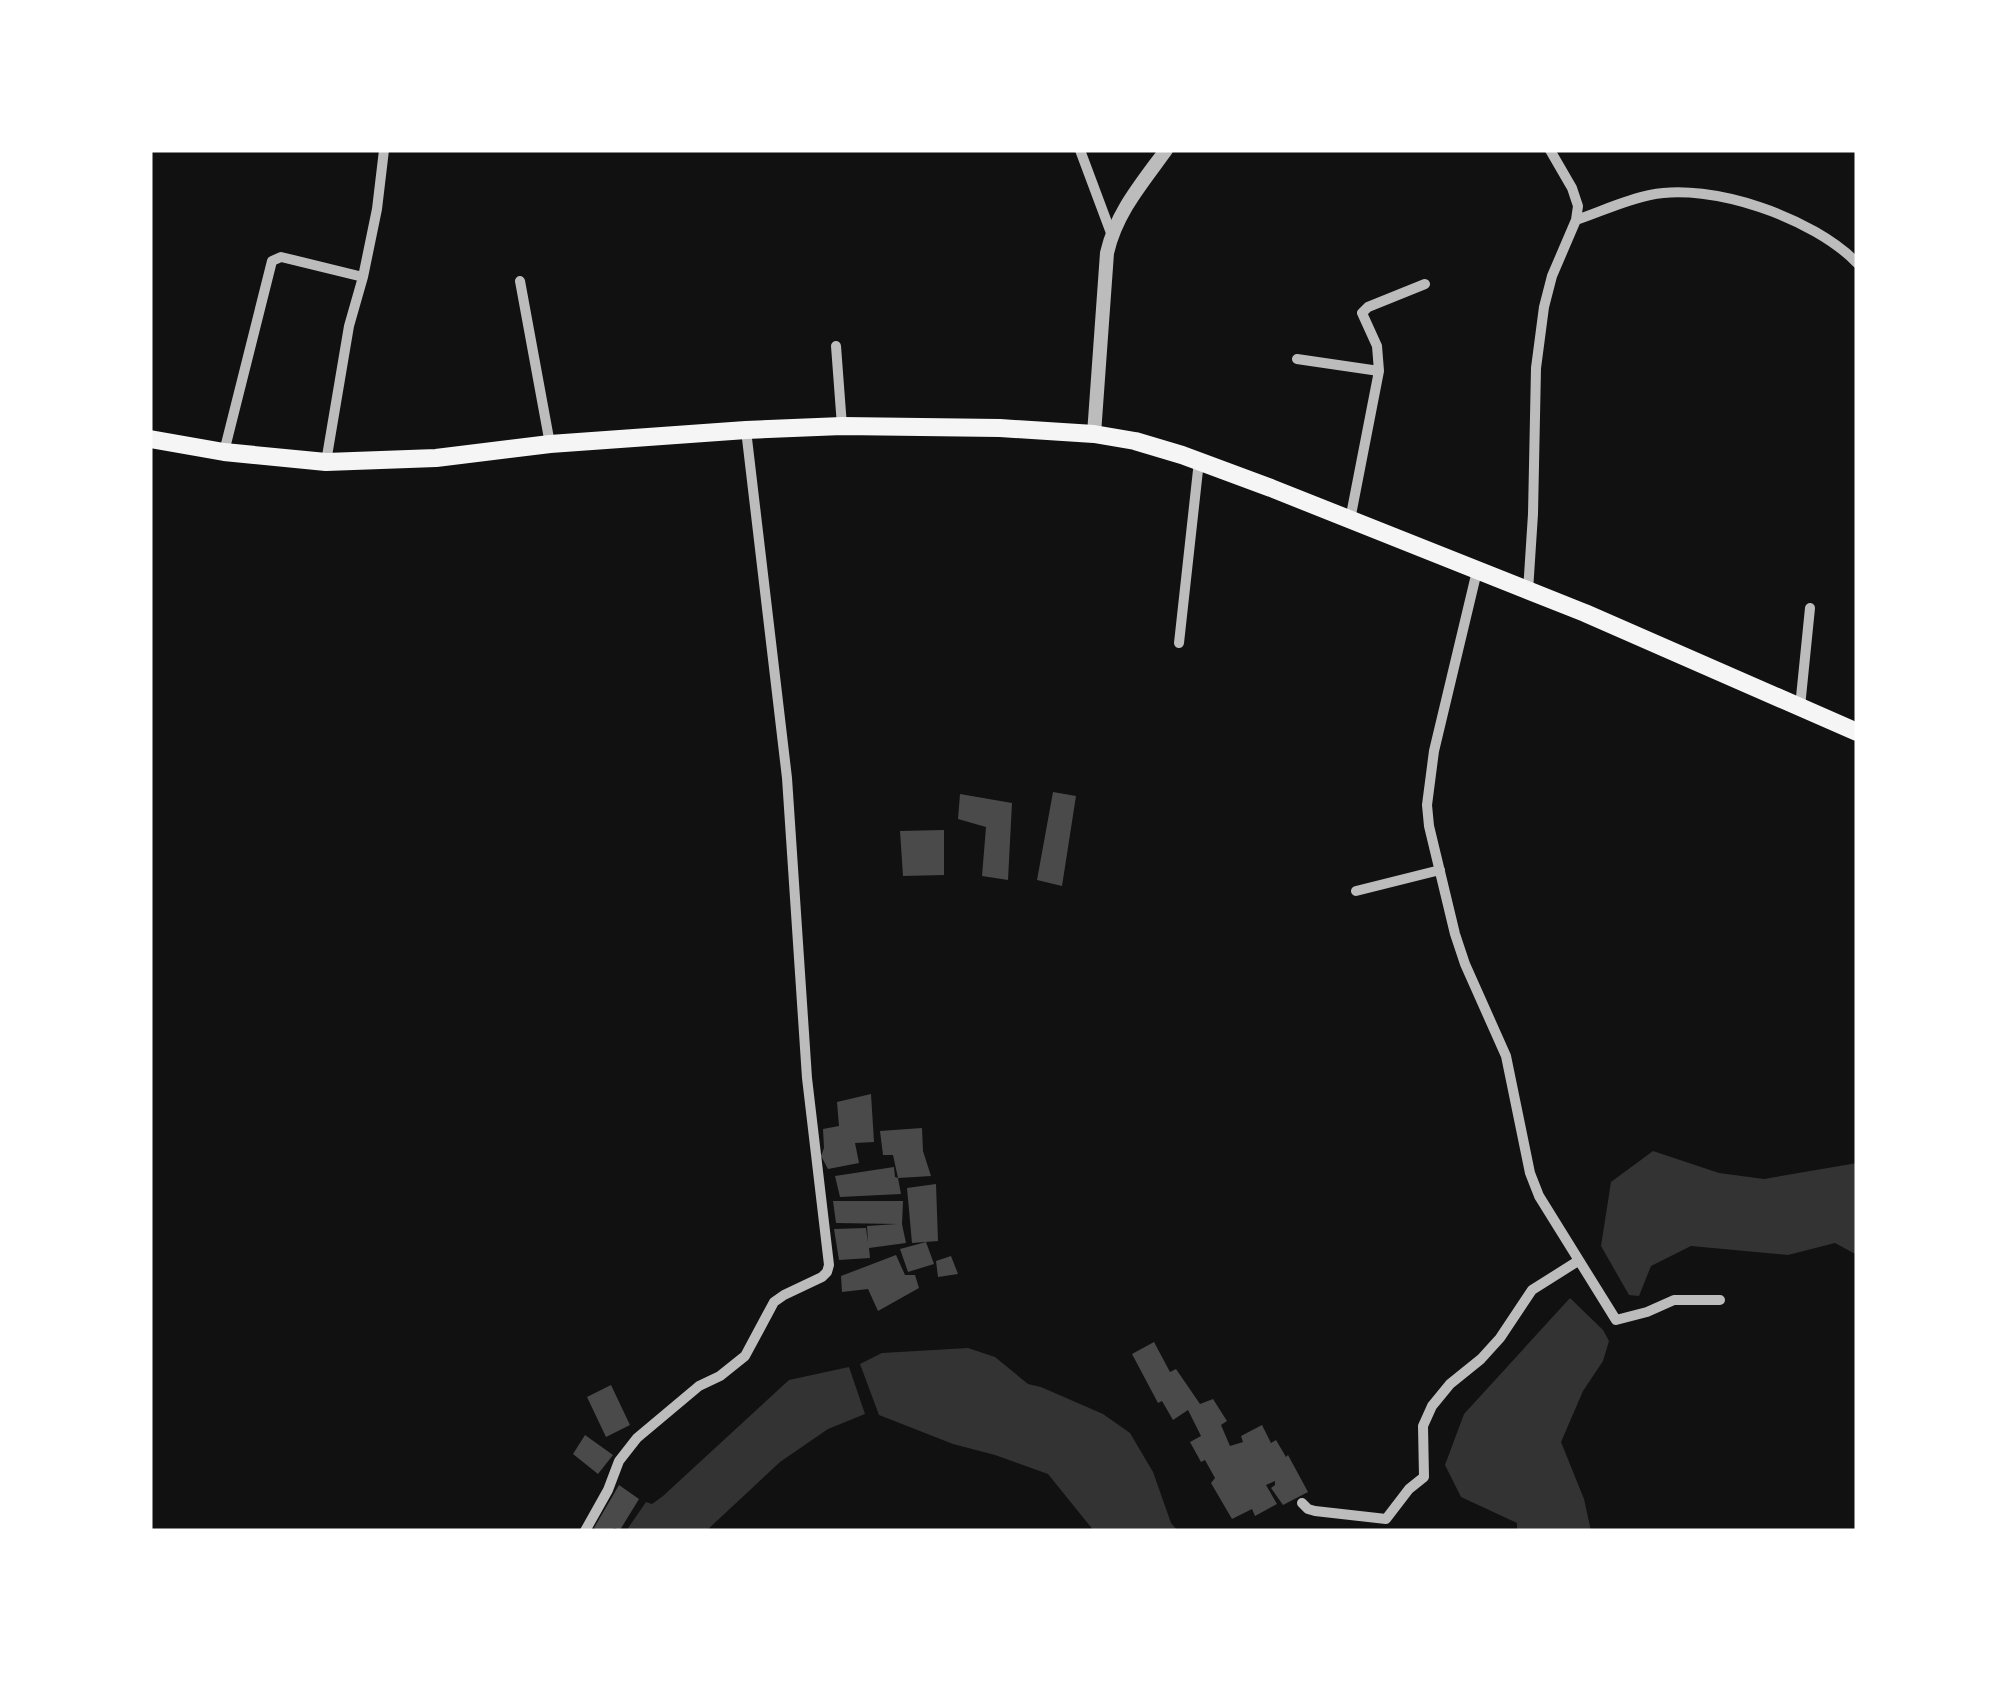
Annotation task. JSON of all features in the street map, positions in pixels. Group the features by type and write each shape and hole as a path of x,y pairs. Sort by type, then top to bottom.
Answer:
{"main road":[{"path":"150,439 224,452 326,462 436,458 550,444 842,426 1000,428 1094,434 1135,441 1199,462 1585,613 1857,732"}],"street":[{"path":"326,462 348,326 363,276 384,150"},
{"path":"1080,150 1111,233"},
{"path":"1094,434 1111,233 1124,207 1166,150"},
{"path":"1528,591 1534,514 1536,368 1544,307 1552,276 1576,220 1577,200 1550,150"},
{"path":"1576,220 1650,195 1689,192 1717,196 1764,209 1824,236 1857,263"},
{"path":"224,452 272,261 280,257 363,276"},
{"path":"520,281 550,444"},
{"path":"1350,520 1379,371 1377,346 1362,313 1424,284"},
{"path":"836,346 842,426"},
{"path":"1297,359 1379,371"},
{"path":"585,1531 636,1438 698,1386 720,1376 745,1356 774,1302 822,1277 829,1265 807,1078 787,778 746,430"},
{"path":"1179,643 1199,462"},
{"path":"1477,571 1450,676 1427,805 1455,934 1506,1056 1530,1174 1539,1196 1616,1320 1674,1300 1720,1300"},
{"path":"1800,707 1810,608"},
{"path":"1356,891 1440,870"},
{"path":"1302,1503 1315,1511 1386,1518 1424,1476 1424,1426 1432,1406 1500,1338 1532,1290 1578,1260"}],"shaded area":[{"path":"1653,1151 1719,1173 1764,1179 1857,1163 1857,1255 1835,1243 1788,1255 1691,1246 1651,1266 1639,1296 1629,1295 1601,1246 1611,1182"},
{"path":"1570,1298 1609,1341 1603,1361 1583,1391 1561,1442 1584,1499 1591,1531 1517,1531 1517,1523 1461,1497 1445,1465 1464,1414"},
{"path":"968,1348 995,1357 1028,1384 1103,1414 1130,1433 1153,1472 1171,1523 1178,1531 1094,1531 1048,1474 879,1415 860,1364 882,1353"},
{"path":"849,1367 865,1414 828,1429 780,1462 706,1531 626,1531 646,1502 652,1504 663,1496 789,1380"}],"building":[{"path":"1053,792 1076,796 1062,886 1037,880"},
{"path":"960,794 1012,803 1008,880 982,876 986,827 958,819"},
{"path":"944,830 944,875 903,876 900,831"},
{"path":"871,1094 874,1142 855,1143 859,1163 828,1169 821,1156 823,1129 839,1126 837,1102"},
{"path":"922,1128 923,1151 931,1176 898,1178 893,1155 883,1155 880,1131"},
{"path":"894,1167 901,1194 840,1197 835,1176"},
{"path":"936,1184 938,1241 912,1243 907,1188"},
{"path":"833,1201 903,1201 906,1243 869,1248 870,1258 839,1260 834,1229 866,1228 868,1243 867,1226 897,1224 836,1223"},
{"path":"926,1242 934,1264 908,1272 900,1249"},
{"path":"896,1255 905,1275 915,1275 919,1288 878,1311 868,1289 842,1292 841,1276"},
{"path":"951,1256 958,1274 938,1277 936,1261"},
{"path":"1154,1342 1170,1372 1176,1369 1200,1404 1213,1399 1227,1421 1221,1425 1230,1446 1243,1442 1241,1436 1262,1425 1271,1443 1276,1440 1288,1455 1308,1492 1283,1505 1271,1488 1275,1481 1266,1485 1277,1504 1255,1516 1252,1509 1232,1519 1211,1483 1215,1478 1190,1442 1201,1436 1188,1410 1173,1420 1162,1401 1158,1403 1132,1354"},
{"path":"611,1385 630,1425 606,1437 587,1397"},
{"path":"585,1435 613,1455 598,1474 573,1454"},
{"path":"619,1485 639,1499 620,1530 600,1531 594,1528"}]}
